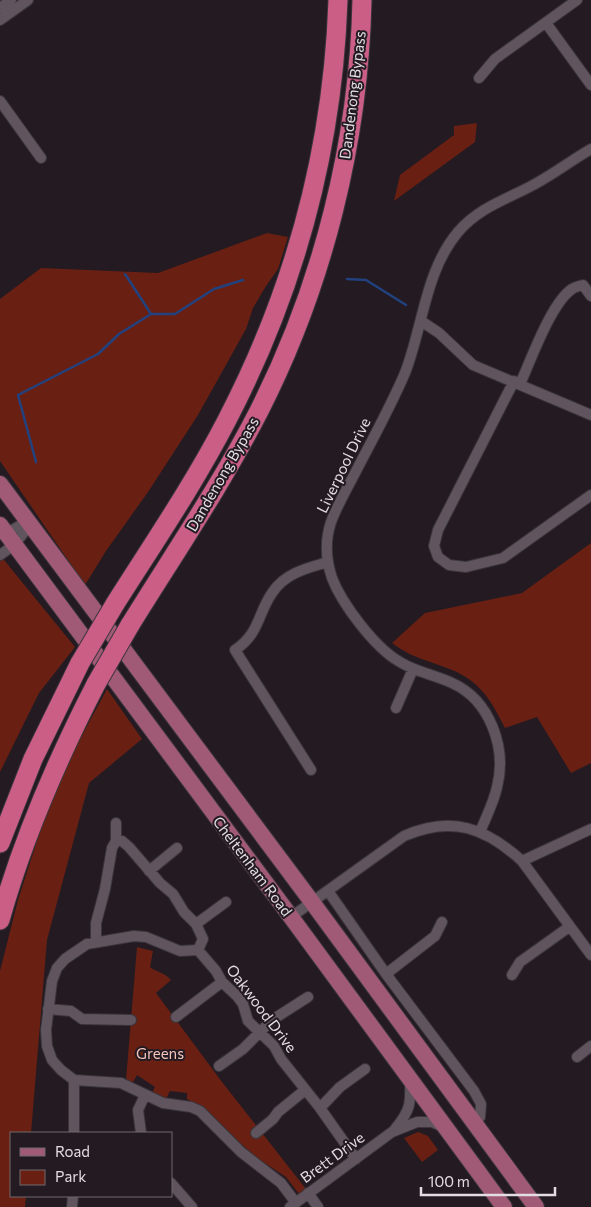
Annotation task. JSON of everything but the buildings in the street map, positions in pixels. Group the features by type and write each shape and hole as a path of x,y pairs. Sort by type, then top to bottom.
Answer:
{"highway":[{"name":"Dandenong Bypass","path":"0,843 33,759 80,664 115,604 179,503 226,422 265,342 303,234 320,161 335,66 338,0"},
{"name":"Dandenong Bypass","path":"0,920 16,867 42,797 96,684 130,625 218,484 255,418 287,350 315,275 340,180 353,112 359,59 362,0"}],"main road":[{"name":"Cheltenham Road","path":"0,484 312,902 536,1207"},
{"name":"Cheltenham Road","path":"5,535 291,917 504,1207"}],"street":[{"path":"0,8 11,0"},
{"path":"0,20 28,0"},
{"path":"479,78 495,60 577,0"},
{"path":"546,23 591,85"},
{"path":"0,101 41,158"},
{"name":"Liverpool Drive","path":"480,832 498,786 498,743 491,722 482,706 461,688 453,683 412,669 398,661 385,652 369,634 337,590 328,562 328,538 335,513 398,389 411,355 438,265 452,240 469,220 489,206 534,185 591,149"},
{"path":"591,296 583,285 572,289 552,313 438,530 434,546 438,557 449,565 466,567 503,558 591,495"},
{"path":"421,321 438,333 473,364 591,415"},
{"path":"0,555 5,535 29,523"},
{"path":"311,770 235,650 252,636 272,593 280,584 296,572 328,562"},
{"path":"396,708 412,669"},
{"path":"96,941 96,923 106,888 112,848 116,841 116,823"},
{"path":"291,917 404,836 436,825 451,825 480,832 508,848 522,862 591,955"},
{"path":"522,862 591,829"},
{"path":"116,841 122,841 129,847 160,883 173,894 184,912 196,924 203,939 198,950 180,950 146,937 134,936 96,941 65,959 57,968 52,981 48,1009 47,1046 52,1060 60,1070 74,1080 121,1083 163,1103 191,1107 200,1111 241,1152 281,1183 293,1205"},
{"path":"150,871 177,848"},
{"path":"328,891 386,974 474,1091 481,1106 480,1117 474,1123"},
{"path":"196,924 226,902"},
{"path":"386,974 435,936 442,922"},
{"path":"512,975 520,962 569,927"},
{"name":"Oakwood Drive","path":"198,950 216,971 222,982 238,996 243,1004 248,1021 274,1046 281,1059 320,1108 356,1159"},
{"path":"176,1017 222,982"},
{"path":"219,1066 243,1050 272,1020 308,997"},
{"path":"48,1009 71,1011 82,1019 131,1020"},
{"path":"577,1057 591,1046"},
{"path":"320,1108 340,1087 365,1069"},
{"name":"Brett Drive","path":"392,1132 408,1111 411,1093 410,1079"},
{"path":"74,1080 74,1132"},
{"path":"256,1133 273,1120 278,1112 304,1090"},
{"path":"141,1132 138,1110 145,1095"},
{"name":"Brett Drive","path":"293,1205 392,1132 408,1124 425,1121 432,1122 446,1129"},
{"path":"172,1184 189,1206"},
{"path":"308,1193 318,1207"}],"green space":[{"path":"477,123 475,142 394,201 400,175 454,135 454,126"},
{"path":"267,233 288,237 278,269 253,308 246,329 198,415 85,585 0,461 0,299 41,268 158,273"},
{"path":"591,543 591,763 571,773 537,717 505,728 488,698 474,683 456,672 411,655 392,643 425,613 522,593"},
{"path":"0,555 75,647 39,693 0,772"},
{"path":"107,689 142,739 89,783 47,940 31,1132 10,1132 10,1197 26,1197 25,1207 0,1207 0,971 18,900 55,785"},
{"name":"Greens","path":"137,947 153,951 150,967 171,980 156,993 222,1082 306,1189 299,1194 286,1177 254,1156 207,1111 187,1099 187,1093 170,1091 166,1099 152,1093 155,1087 137,1075 133,1082 126,1080"},
{"path":"418,1132 428,1136 438,1150 422,1162 404,1138"}],"waterway":[{"path":"125,274 151,314"},
{"path":"347,279 366,280 406,305"},
{"path":"36,462 18,395 98,354 119,334 151,314 175,314 214,289 243,280"}]}
